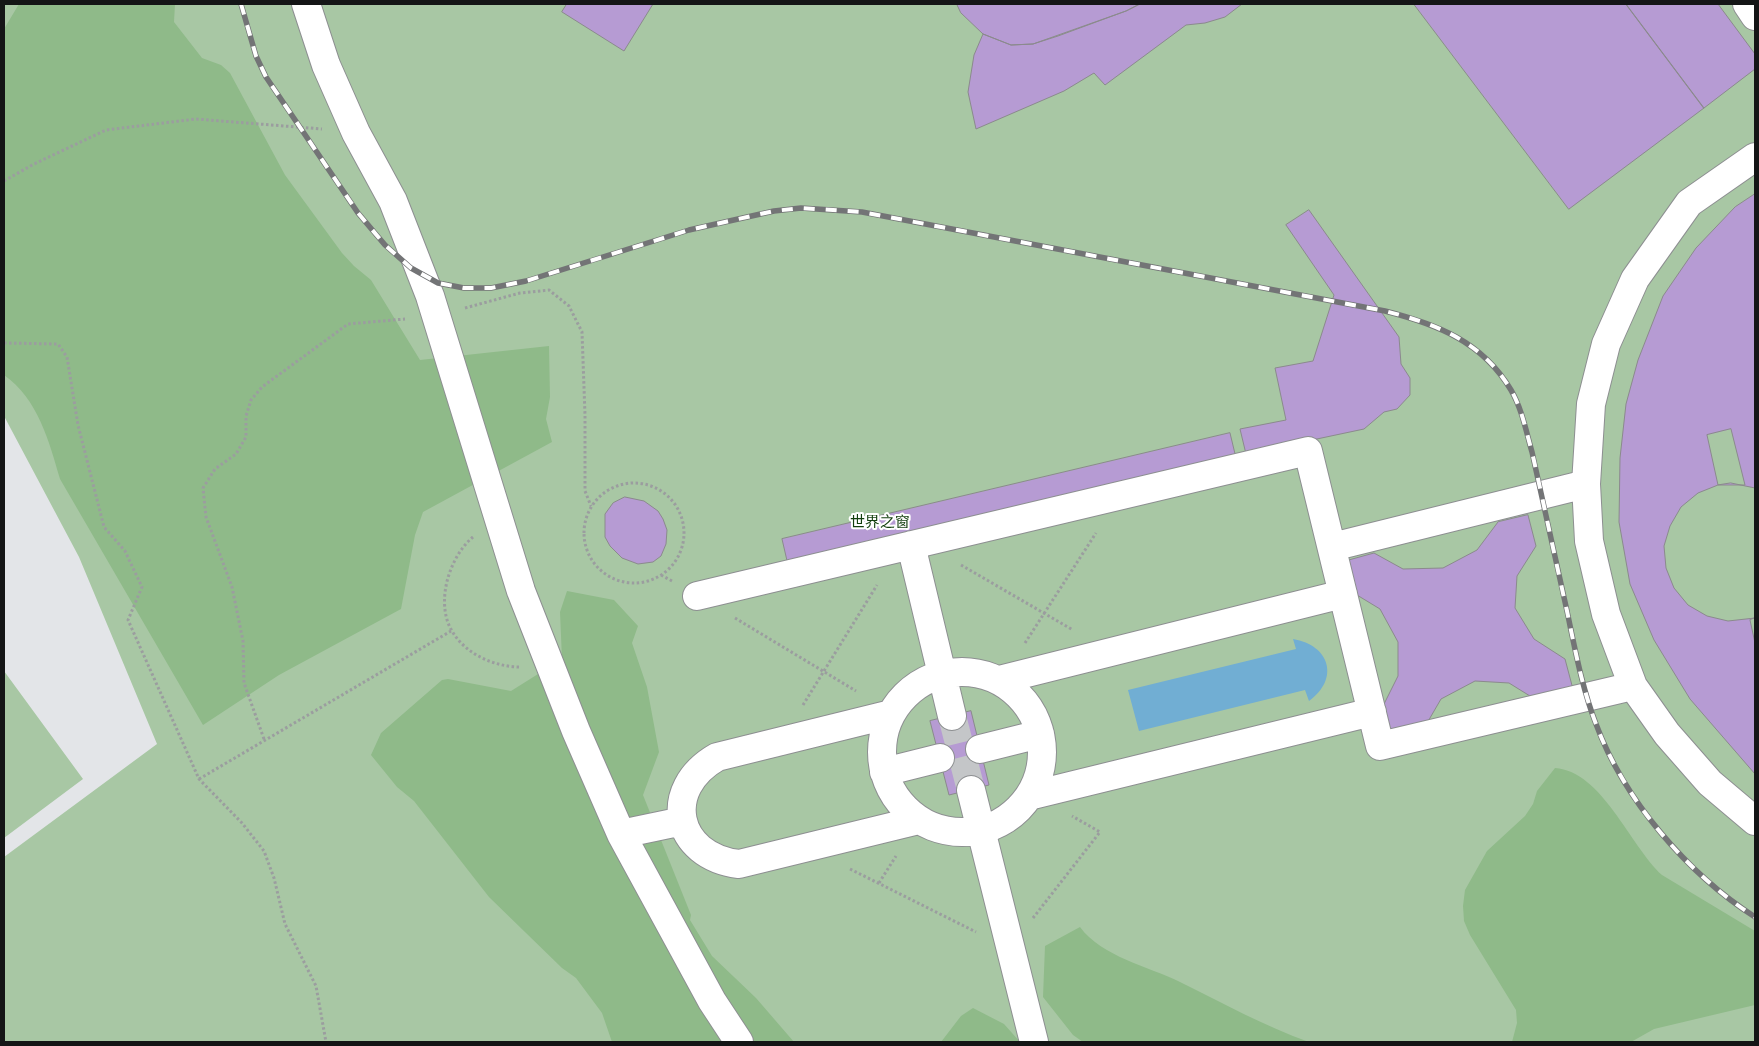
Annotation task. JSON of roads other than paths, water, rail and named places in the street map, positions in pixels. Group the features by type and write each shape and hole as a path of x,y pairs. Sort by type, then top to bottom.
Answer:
{"street":[{"path":"306,4 326,65 356,133 393,201 436,317 499,521 548,663 621,834 712,1001 738,1042"},
{"path":"1747,4 1755,16"},
{"path":"1755,157 1689,203 1635,279 1606,344 1591,404 1586,484 1589,541 1604,605 1633,686 1667,734 1710,783 1755,821"},
{"path":"697,596 1308,451 1380,746 1633,686"},
{"path":"1332,548 1586,484"},
{"path":"911,545 952,716"},
{"path":"999,680 1343,594"},
{"path":"961,671 999,680 1017,693 1031,711 1040,734 1042,754 1039,776 1029,796 1016,812 999,824 980,830 958,832 938,828 919,820 904,807 892,790 884,772 882,752 884,732 891,714 904,696 916,687 942,674 961,671"},
{"path":"1029,796 1372,712"},
{"path":"891,714 717,756 692,775 685,788 682,806 683,821 688,835 708,857 722,862 739,864 809,849 919,820"},
{"path":"980,749 1040,734"},
{"path":"884,772 940,758"},
{"path":"970,790 1034,1042"},
{"path":"621,834 683,821"}],"water":[{"path":"1293,639 1306,642 1315,648 1322,655 1326,664 1325,683 1309,701 1305,690 1139,731 1128,690 1296,649"}],"tunnel":[{"path":"952,716 971,790"}],"railway":[{"path":"241,4 256,56 266,77 358,213 385,245 411,268 438,283 464,288 491,288 526,281 689,230 774,211 801,208 862,212 1385,311 1422,322 1456,337 1472,347 1499,373 1515,397 1521,412 1532,452 1583,682 1591,710 1608,752 1623,780 1661,833 1706,879 1755,917"}],"park label":[{"name":"世界之窗","path":"880,523"}]}
